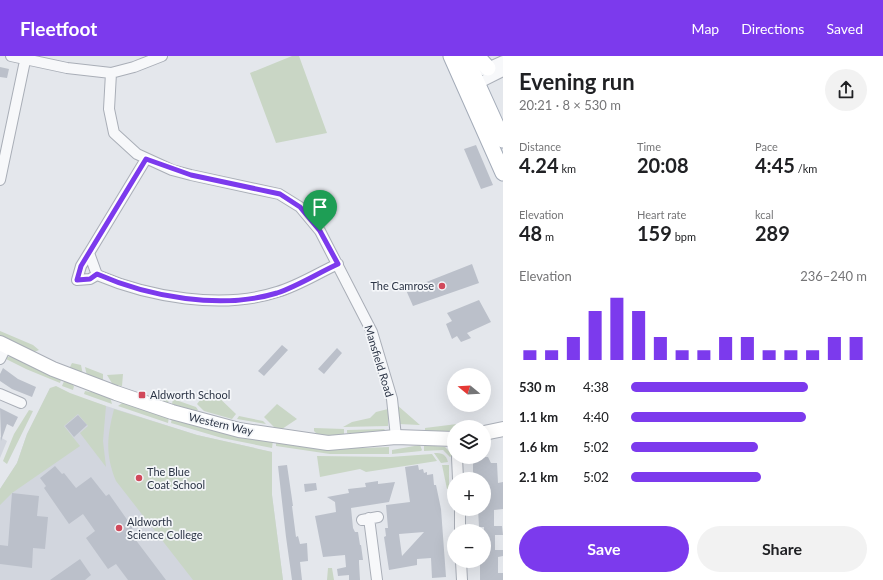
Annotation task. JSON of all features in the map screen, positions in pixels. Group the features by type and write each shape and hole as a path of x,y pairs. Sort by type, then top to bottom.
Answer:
{"main road":[{"path":"451,56 470,82 503,140"},
{"path":"465,56 470,82 503,173"},
{"path":"477,56 488,68"}],"street":[{"path":"11,56 67,68 111,73 134,67 162,56"},
{"path":"0,180 3,153 25,58"},
{"path":"470,82 488,68 503,61"},
{"path":"470,82 503,71"},
{"name":"Mansfield Road","path":"111,73 109,109 114,133 137,154 146,159 191,175 280,194 300,207 320,231 372,332 392,399 396,437"},
{"path":"97,274 90,279 77,280 81,266 146,159"},
{"path":"89,253 97,274 113,281 160,295 218,301 277,292 338,264"},
{"name":"Western Way","path":"2,350 116,393 172,412 239,430 328,443 396,437 447,439"},
{"path":"0,394 21,403"},
{"path":"491,432 503,429"},
{"path":"370,518 377,580"},
{"path":"461,568 462,580"}],"shaded area":[{"name":"The Blue Coat School","path":"50,388 197,435 272,452 272,495 283,580 0,580 0,489 17,463 27,434"},
{"path":"0,437 7,441 0,458"}],"green space":[{"path":"292,56 299,56 327,133 276,143 250,73"},
{"path":"0,331 33,345 39,350 32,353 0,338"},
{"path":"11,356 62,377 60,383 4,358"},
{"path":"72,363 81,365 83,375 69,369"},
{"path":"85,367 103,374 103,382 87,376"},
{"path":"123,374 122,386 113,385 107,375"},
{"path":"65,379 74,386 73,390 62,386"},
{"path":"56,386 70,393 106,406 103,441 106,467 80,433 88,426 78,414 64,426 80,446 12,493 0,505 0,489 17,463 27,434 50,388"},
{"path":"208,390 211,390 236,414 232,419 204,411 197,404"},
{"path":"85,391 104,394 110,397 112,404 84,394"},
{"path":"153,392 169,397 168,404 152,395"},
{"path":"173,399 196,407 198,410 172,404"},
{"path":"125,401 169,417 168,423 118,406"},
{"path":"277,404 297,419 282,429 275,428 264,417"},
{"path":"397,405 420,425 399,424"},
{"path":"114,409 197,435 272,452 272,495 283,580 193,580 116,481 110,462 108,445"},
{"path":"388,409 388,426 343,427 352,422 370,418 376,412"},
{"path":"29,410 33,411 7,464 3,461 14,434"},
{"path":"239,416 263,421 266,424 237,419"},
{"path":"172,418 273,440 272,448 222,438 171,423"},
{"path":"447,425 447,433 425,435 425,428"},
{"path":"314,428 344,429 344,437 320,437 314,431"},
{"path":"384,429 387,432 350,436 349,433 347,433 347,430"},
{"path":"276,441 362,448 389,447 389,454 330,454 276,446"},
{"path":"420,445 421,451 392,454 392,450"},
{"path":"424,445 445,447 447,449 447,454 443,450 424,451"},
{"path":"434,453 443,454 446,457 447,462 441,463"},
{"path":"432,454 437,461 366,472 360,469 320,477 317,456 390,457"},
{"path":"442,465 449,465 449,472 447,472 447,489"},
{"path":"328,568 332,568 334,580 327,580"}],"building":[{"path":"0,67 9,69 7,78 0,77"},
{"path":"476,145 493,185 481,189 464,149"},
{"name":"The Camrose","path":"472,264 479,283 413,306 406,290"},
{"path":"479,300 491,322 467,333 471,338 461,342 457,336 452,339 446,324 452,321 447,313"},
{"path":"282,345 288,350 264,376 258,371"},
{"path":"337,348 342,353 324,374 318,369"},
{"path":"3,368 18,379 36,387 32,397 12,389 0,381 0,374"},
{"path":"0,408 18,417 13,427 7,424 1,441"},
{"path":"78,415 87,425 74,437 65,426"},
{"path":"497,463 498,483 503,482 503,509 494,510 494,526 502,526 503,535 495,535 495,550 503,550 503,556 498,557 498,573 503,573 503,580 480,580 480,568 491,568 491,524 479,524 478,516 491,516 491,472 473,472 473,464"},
{"path":"287,465 296,537 298,536 300,544 307,543 308,561 300,562 302,580 292,580 286,537 278,466"},
{"path":"418,465 419,470 423,469 424,473 427,472 427,475 433,474 434,485 436,485 441,509 446,577 432,578 431,558 417,559 417,565 389,570 384,537 386,536 385,528 388,528 386,505 410,502 405,467","holes":["424,532 402,556 399,534"]},
{"path":"55,466 62,474 64,473 76,488 91,477 106,496 109,494 133,528 129,531 166,580 128,580 116,564 108,569 86,538 95,531 83,514 69,524 44,488 46,486 40,478"},
{"path":"378,481 378,484 395,482 389,502 351,508 353,528 355,532 358,532 363,560 359,560 360,580 349,580 349,575 338,576 337,569 346,567 345,555 323,557 315,516 336,512 335,502 327,497 349,493 348,489 366,487 365,483"},
{"path":"316,483 317,490 305,492 304,484"},
{"path":"12,493 39,496 37,516 48,517 45,549 33,548 32,568 0,564 0,545 8,546"},
{"path":"80,559 91,575 85,580 50,580"}],"place":[{"name":"The Camrose","path":"442,286"},
{"name":"Aldworth School","path":"142,395"},
{"name":"The Blue Coat School","path":"139,478"},
{"name":"Aldworth Science College","path":"119,528"}],"route":[{"path":"146,159 172,170 191,175 280,194 300,207 320,231 338,264 277,292 259,296 218,301 160,295 113,281 97,274 90,279 77,280 81,266 146,159"}]}
